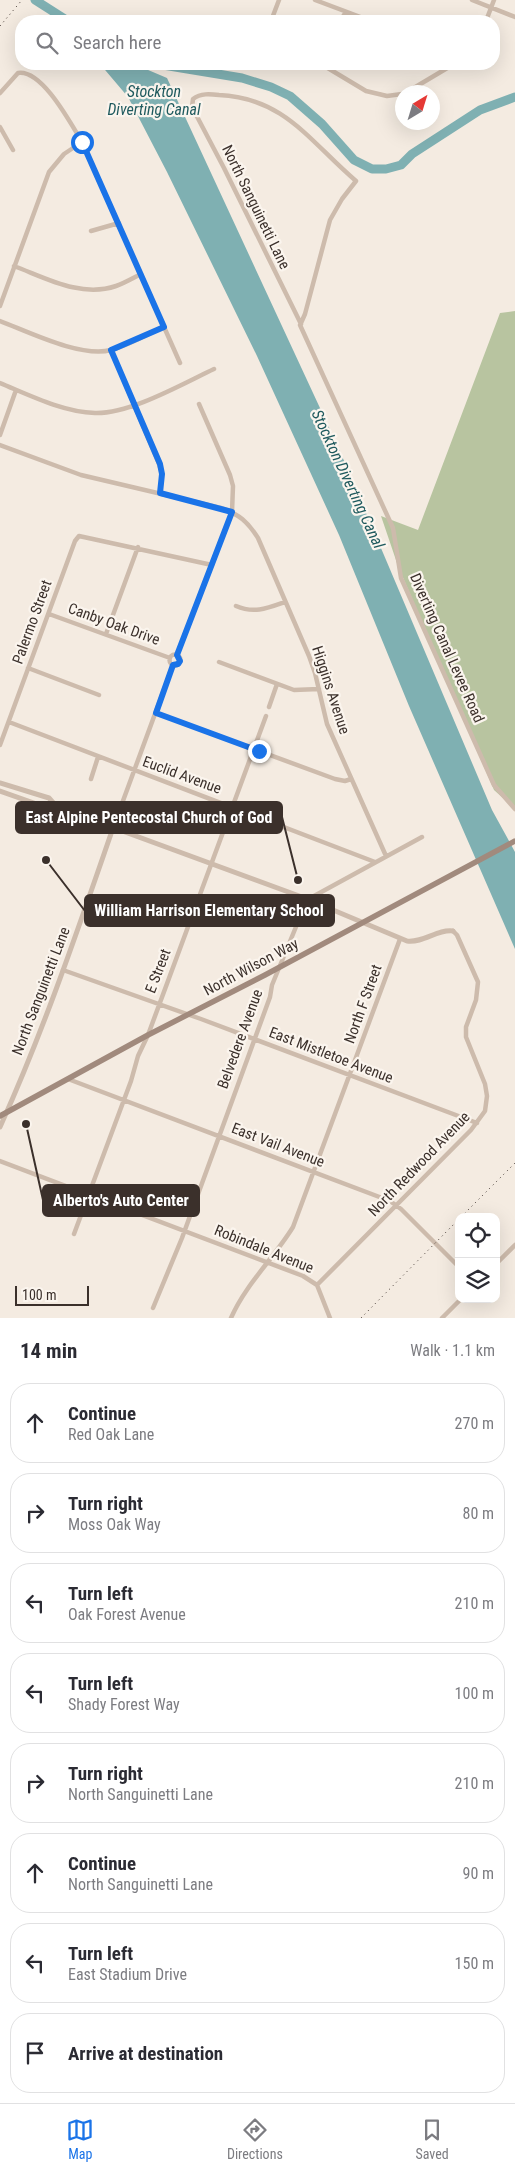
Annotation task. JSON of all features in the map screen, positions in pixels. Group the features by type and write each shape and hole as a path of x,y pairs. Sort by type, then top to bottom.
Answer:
{"main road":[{"name":"North Wilson Way","path":"0,1116 148,1035 280,967 515,841"}],"street":[{"path":"273,15 279,0"},
{"path":"315,0 354,15"},
{"path":"472,0 515,17"},
{"path":"488,15 494,0"},
{"path":"331,70 366,91 387,96 395,95"},
{"path":"419,85 445,70"},
{"path":"0,94 21,72 36,79 48,91 82,142 180,363"},
{"name":"North Sanguinetti Lane","path":"201,95 236,96 263,103 290,121 356,181 342,199 330,220 300,325 224,168 192,107 193,99 201,95"},
{"path":"0,127 13,150"},
{"path":"0,306 49,172 64,154 82,142"},
{"path":"91,231 119,224"},
{"path":"14,266 81,290 98,290 116,286 141,274"},
{"path":"0,321 79,350 97,352 111,350 164,327"},
{"name":"Diverting Canal Levee Road","path":"300,325 393,528 401,578 494,785 515,809"},
{"path":"111,350 160,464 162,474 160,493"},
{"path":"0,384 78,411 108,413 134,405 214,369"},
{"path":"0,435 16,390"},
{"path":"177,655 232,512 233,491 230,476 199,404"},
{"path":"0,445 81,475 232,512"},
{"name":"Higgins Avenue","path":"232,512 248,523 258,538 309,656 327,724 386,856"},
{"name":"Palermo Street","path":"0,745 75,541 79,536 138,547"},
{"path":"106,634 138,547 212,565"},
{"path":"236,606 259,611 285,602"},
{"name":"Canby Oak Drive","path":"49,614 170,658"},
{"path":"172,655 177,655 180,657 180,662 173,665 170,658 172,655"},
{"path":"219,662 294,690 318,688"},
{"name":"North Sanguinetti Lane","path":"0,1127 31,1057 64,970 113,828 173,665"},
{"path":"28,668 99,695"},
{"path":"270,707 277,684"},
{"path":"156,713 335,778 346,781 351,780"},
{"name":"E Street","path":"74,1234 124,1100 138,1056 148,1035 266,716"},
{"name":"Euclid Avenue","path":"9,722 375,862"},
{"path":"91,778 98,757"},
{"path":"0,783 49,798 57,807"},
{"path":"0,792 48,808 57,807 309,900 400,939 415,941 445,931 452,931"},
{"path":"309,900 422,837"},
{"name":"Belvedere Avenue","path":"153,1308 184,1231 280,967 309,900"},
{"name":"North Redwood Avenue","path":"317,1285 477,1123 485,1111 487,1091 467,1044 466,1032 476,1000 478,985 457,936 452,931"},
{"name":"North F Street","path":"232,1318 242,1298 293,1227 400,939"},
{"name":"East Mistletoe Avenue","path":"64,970 477,1123"},
{"name":"East Vail Avenue","path":"68,1079 314,1171 397,1205 455,1263"},
{"name":"Robindale Avenue","path":"0,1160 303,1276 317,1285 330,1318"},
{"path":"500,1260 515,1245"},
{"path":"442,1318 457,1303"}],"green space":[{"path":"515,311 515,809 494,790 398,566 381,516 418,530 500,313"}],"water":[{"name":"Stockton Diverting Canal","path":"105,70 148,70 167,78 339,449 492,810 515,852 515,949 409,706 339,535 257,356 128,97"}],"waterway":[{"path":"35,0 59,15"},
{"path":"193,70 242,78 271,87 290,96 322,124 354,160 372,169 386,169 401,165 412,154 480,110 515,97"}],"railway":[{"path":"0,26 22,0"},
{"path":"465,1213 515,1163"},
{"path":"361,1318 455,1223"}],"place":[{"name":"William Harrison Elementary School","path":"46,860"},
{"name":"East Alpine Pentecostal Church of God","path":"298,880"},
{"name":"Alberto's Auto Center","path":"26,1124"}],"route":[{"path":"82,142 164,327 111,350 160,464 162,474 160,493 232,512 177,655 180,657 180,661 178,664 173,665 156,713 259,751"}]}
